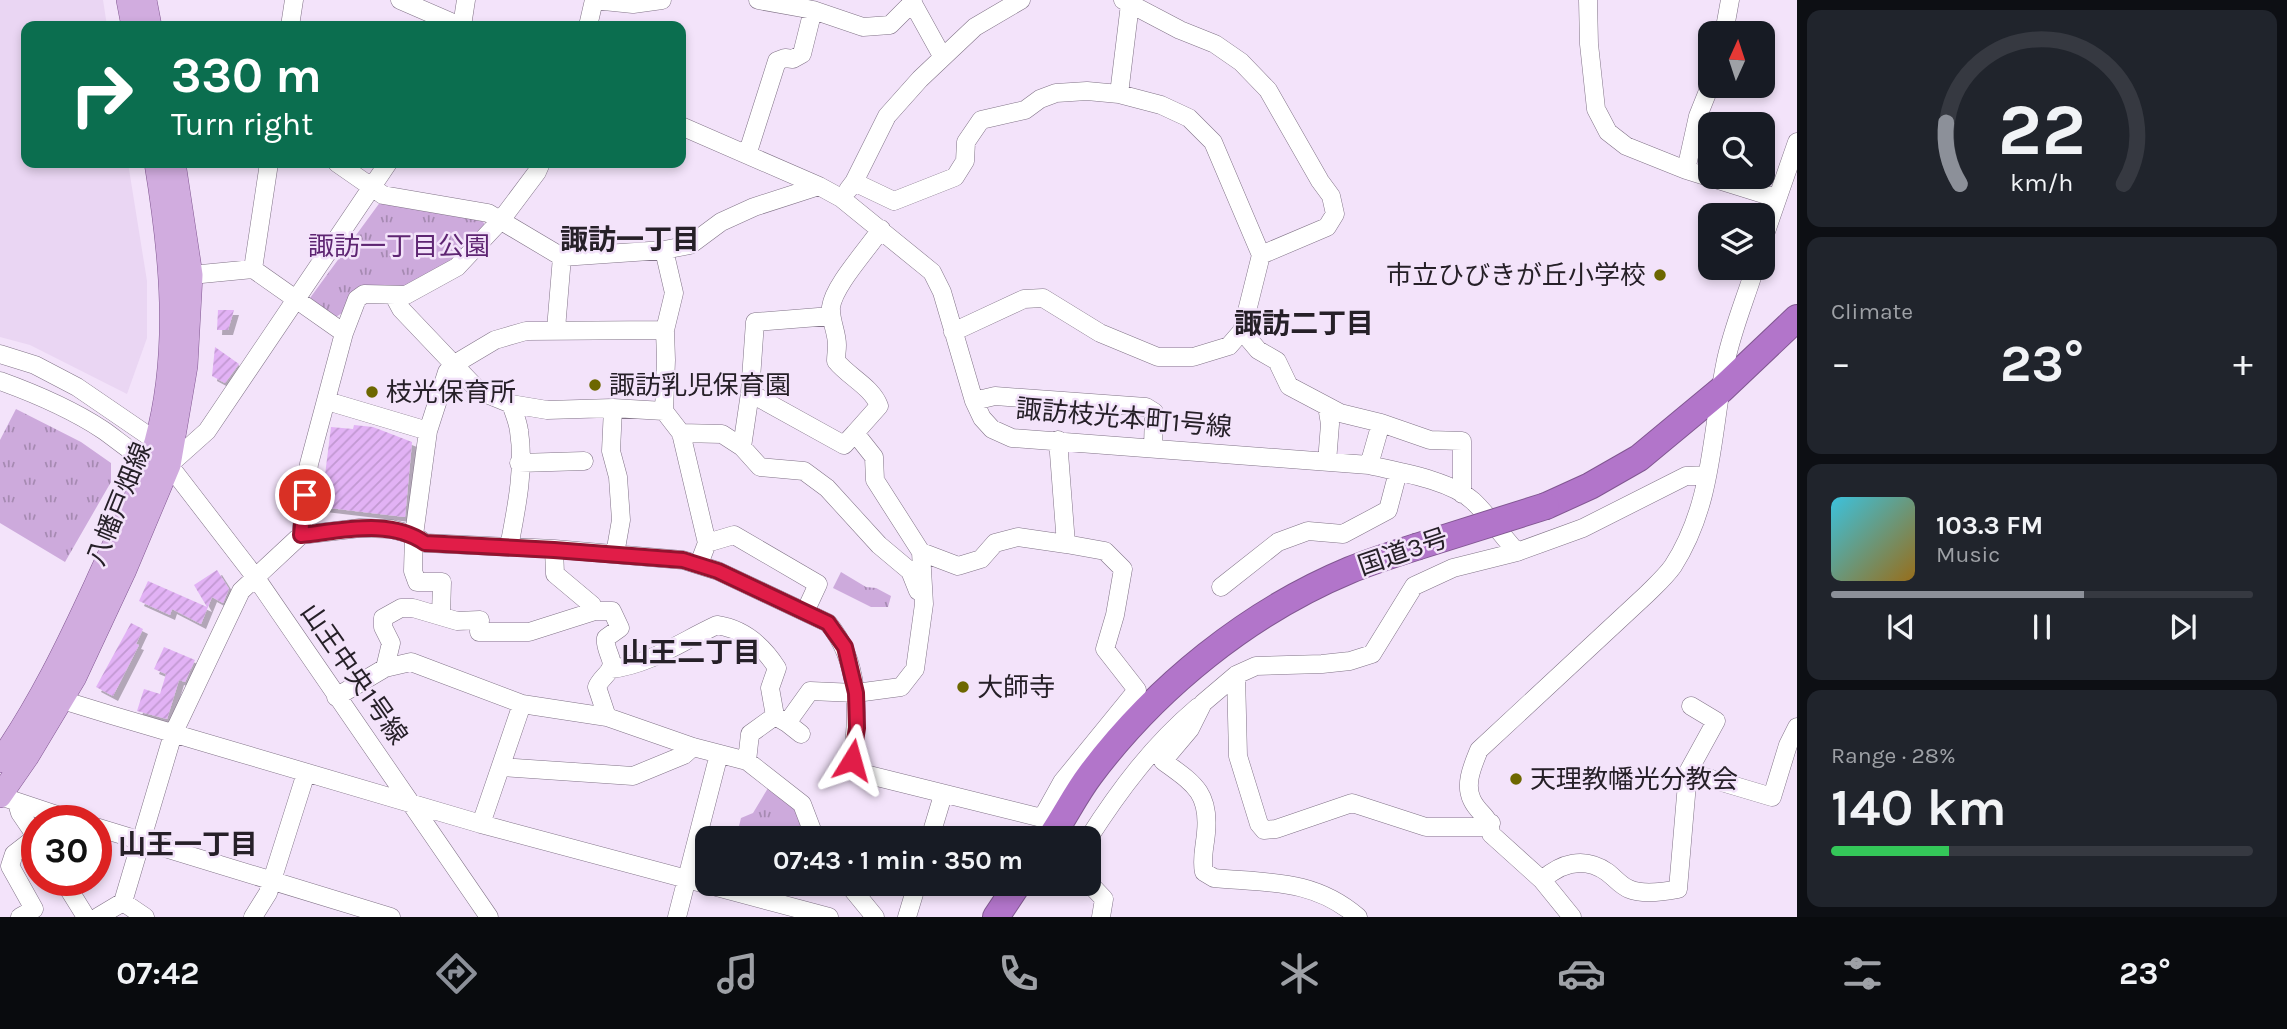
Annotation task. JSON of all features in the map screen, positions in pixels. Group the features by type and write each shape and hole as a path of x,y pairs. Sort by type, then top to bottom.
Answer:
{"highway":[{"name":"国道3号","path":"1720,400 1797,318"},
{"name":"国道3号","path":"1057,826 1089,776 1153,702 1214,648 1287,601 1350,570 1418,554 1548,513 1639,458 1720,400 1797,337"},
{"path":"996,917 1010,896"},
{"path":"1017,917 1031,896"}],"main road":[{"path":"128,0 132,21"},
{"path":"145,0 149,21"},
{"name":"八幡戸畑線","path":"157,168 171,275 170,355 158,456"},
{"name":"八幡戸畑線","path":"6,798 53,695 57,667 158,456 186,366 191,275 175,168"},
{"name":"八幡戸畑線","path":"0,761 53,695"}],"street":[{"path":"291,21 294,0"},
{"path":"400,0 449,21"},
{"path":"462,21 466,0"},
{"path":"589,21 594,0 633,4 662,0"},
{"path":"758,0 813,10 863,27 890,25 912,1 942,56"},
{"path":"841,198 854,182 887,116 942,56 975,27 1021,0"},
{"path":"1588,0 1595,109 1608,132 1626,146 1686,170 1776,198"},
{"path":"1726,21 1730,0"},
{"path":"1119,94 1127,2 1180,30 1214,44 1241,62 1268,90 1331,196 1335,214 1327,227 1261,255"},
{"path":"747,155 778,61 793,59 802,54 813,10"},
{"path":"854,182 894,201 956,179 965,161 966,142 981,120 1025,110 1040,99 1056,93 1087,91 1119,94 1161,105 1189,118 1213,142 1261,255 1242,331 1229,346 1193,358 1158,357 1100,333 1043,298 1024,299 953,332"},
{"path":"1686,170 1698,116 1705,98"},
{"name":"諏訪枝光本町1号線","path":"686,127 841,198 932,272 942,292 974,401 982,418 992,429 1012,439 1058,440 1369,465 1462,494 1472,500 1517,552"},
{"path":"1774,203 1797,142"},
{"path":"253,269 268,168"},
{"path":"344,168 383,195 488,213 562,257 664,250 690,245 721,222 754,207 819,186"},
{"path":"158,456 207,431 385,168"},
{"path":"301,535 309,464 344,333 358,299 364,294 406,295 457,267 501,220 539,168"},
{"path":"750,393 844,445 879,406 876,396 846,373 836,361 838,343 831,316 833,298 881,229"},
{"path":"664,250 674,293 664,330 664,411 681,433 707,543 699,564"},
{"path":"555,329 562,257"},
{"path":"191,275 253,269 344,333"},
{"path":"1572,917 1542,880 1491,834 1491,822 1471,799 1469,777 1479,750 1596,649 1671,569 1692,534 1702,502 1725,363 1751,280"},
{"path":"394,296 401,309 479,391 511,404 547,410 613,408 664,411"},
{"path":"742,447 750,393 755,322 831,316"},
{"path":"441,615 442,582 417,582 413,571 414,535 428,431 447,372 453,365 495,340 526,331 664,330"},
{"path":"1242,331 1258,350 1277,361 1289,386 1340,413 1430,439 1462,441 1462,494"},
{"path":"0,354 35,365 69,382 158,456"},
{"path":"0,382 36,394 158,456"},
{"path":"974,401 995,396 1146,407 1154,412 1153,448"},
{"path":"327,401 428,431"},
{"path":"509,547 517,500 519,463 519,431 511,404"},
{"path":"1327,406 1330,424 1327,462"},
{"path":"613,408 611,451 618,477 621,520 615,554"},
{"path":"1369,465 1381,423"},
{"path":"681,433 722,434 742,447 760,467 804,471 827,488 879,544 910,571 923,604"},
{"path":"747,761 750,734 788,724 810,691 856,693 901,687 915,668 923,604 921,552 875,480 874,457 855,433"},
{"path":"1058,440 1066,544"},
{"name":"山王中央1号線","path":"158,456 256,578 489,917"},
{"path":"519,463 584,461"},
{"path":"1221,587 1278,542 1308,531 1343,534 1388,510 1398,472"},
{"path":"1096,826 1142,761 1171,730 1236,675 1256,666 1332,663 1373,654 1414,586 1453,568 1517,552 1583,528 1686,476 1707,475"},
{"path":"98,917 123,902 173,734 241,591 301,535 370,528 391,528 414,535 425,543 615,554 699,564 828,623 839,637 845,647 856,693 857,728 852,760 861,774 943,795 1032,826"},
{"path":"707,543 734,535 818,584 805,612"},
{"path":"921,552 958,566 981,559 995,543 1018,537 1105,551 1123,569 1115,615 1105,649 1136,690 1062,782 1053,826"},
{"path":"554,550 555,574 592,605 595,611"},
{"path":"385,668 391,643 383,627 383,618 401,608 413,608 457,621 480,620 479,632 497,633 529,632 595,611 612,611 620,628 606,638 605,647 612,662 611,669"},
{"path":"607,717 597,687 601,678 611,669 646,660 717,625 729,627 765,649 777,668 770,688 788,724"},
{"path":"336,697 385,668 411,662 522,704 607,717 693,747 747,761 802,804 810,826"},
{"path":"1236,675 1238,756 1259,824 1264,830 1276,829 1352,803 1426,827 1483,827 1491,822"},
{"path":"53,695 173,734 413,805 829,917"},
{"path":"1203,702 1190,729 1163,761 1193,783 1204,797 1207,831 1202,864 1204,872 1214,878 1304,887 1343,904 1358,917"},
{"path":"481,824 522,704"},
{"path":"1542,880 1556,868 1576,862 1605,870 1629,889 1657,892 1678,889 1688,772 1716,721 1690,706"},
{"path":"1688,772 1772,797 1788,745 1797,727"},
{"path":"502,767 634,776 684,755 693,747"},
{"path":"677,917 719,754"},
{"path":"253,917 268,893 306,773"},
{"path":"934,826 943,795"},
{"path":"6,798 27,805"},
{"path":"6,798 21,814"},
{"path":"112,832 391,917"},
{"path":"21,849 14,855 9,866 21,887"},
{"path":"20,917 34,909 26,896"},
{"path":"73,896 86,917"},
{"path":"858,896 875,917"},
{"path":"907,917 913,896"},
{"path":"1101,896 1104,899 1101,917"},
{"path":"123,902 145,917"}],"shaded area":[{"path":"0,0 103,0 106,21 21,21 21,168 129,168 147,281 147,338 127,394 30,345 0,337"}],"green space":[{"name":"諏訪一丁目公園","path":"381,201 478,217 484,223 484,229 457,259 402,289 361,286 354,291 342,313 336,317 310,298"},
{"path":"16,409 81,442 111,463 111,482 65,562 0,523 0,440"},
{"path":"841,572 866,587 876,588 891,596 888,607 871,607 833,588"},
{"path":"768,788 794,808 803,826 739,826 741,818 753,813"}],"building":[{"path":"218,310 234,310 228,330 217,330"},
{"path":"215,347 239,364 225,383 212,376"},
{"path":"354,425 373,427 412,442 405,517 321,507 331,427 353,429"},
{"path":"217,570 229,589 223,603 212,597 201,624 172,609 170,615 139,601 148,581 207,607 194,585"},
{"path":"131,623 143,629 136,644 139,645 113,696 96,687"},
{"path":"164,647 195,660 185,682 179,680 167,719 137,711 144,689 160,694 166,674 154,669"}],"place":[{"name":"市立ひびきが丘小学校","path":"1660,275"},
{"name":"諏訪乳児保育園","path":"595,385"},
{"name":"枝光保育所","path":"372,392"},
{"name":"大師寺","path":"963,687"},
{"name":"天理教幡光分教会","path":"1516,779"}],"district":[{"name":"諏訪一丁目","path":"630,239"},
{"name":"諏訪二丁目","path":"1304,323"},
{"name":"山王二丁目","path":"691,652"},
{"name":"山王一丁目","path":"188,844"}],"route":[{"path":"305,495 301,535 360,528 391,528 414,535 425,543 683,560 718,571 828,623 845,647 856,693 857,728 852,760"}]}
